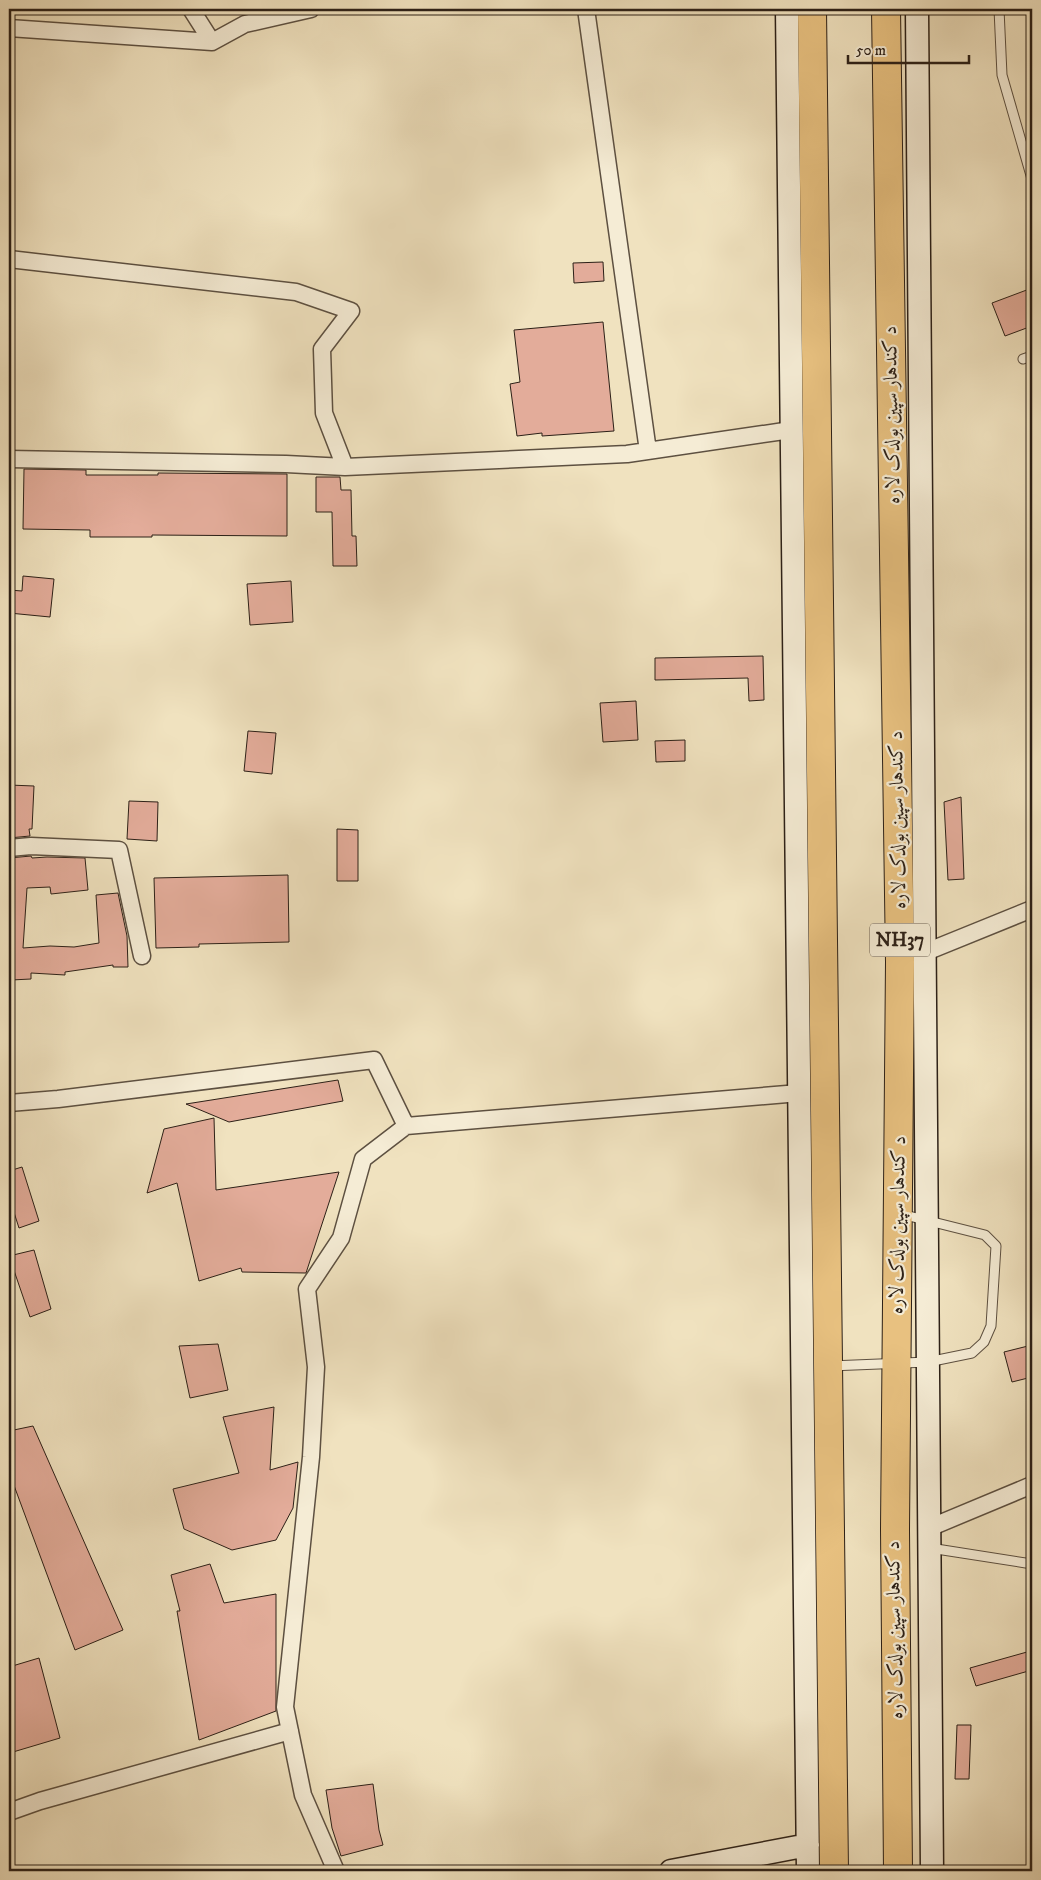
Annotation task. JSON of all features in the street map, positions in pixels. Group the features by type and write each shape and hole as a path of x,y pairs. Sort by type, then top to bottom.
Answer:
{"highway":[{"path":"812,9 815,1366 834,1871"},
{"name":"د کندهار سپین بولدک لاره","path":"886,9 900,962 894,1530 898,1871"}],"street":[{"path":"191,9 212,42"},
{"path":"9,28 212,42 245,24 310,9"},
{"path":"586,9 648,451"},
{"path":"787,9 799,1093 815,1366 808,1871"},
{"path":"917,9 932,1871"},
{"path":"9,259 296,292 351,311 322,349 324,413 345,467"},
{"path":"9,459 286,464 345,467 627,454 792,430"},
{"path":"9,848 31,846 119,850 142,956"},
{"path":"926,952 1032,909"},
{"path":"9,1103 58,1100 374,1060 406,1126"},
{"path":"336,1871 303,1794 285,1707 311,1457 316,1367 307,1289 341,1238 363,1158 406,1126 799,1093"},
{"path":"930,1538 1032,1485"},
{"path":"9,1812 40,1801 290,1731"},
{"path":"671,1871 808,1845"}],"lane":[{"path":"999,9 1002,75 1032,179"},
{"path":"1023,359 1032,356"},
{"path":"815,1366 928,1362 972,1353 984,1342 991,1326 996,1246 985,1235 898,1214"},
{"path":"930,1538 1032,1564"}],"building":[{"path":"603,262 604,281 574,283 573,263"},
{"path":"1032,288 1032,326 1005,336 992,303"},
{"path":"603,322 614,431 542,436 542,433 517,436 510,384 520,382 514,330"},
{"path":"24,469 86,470 86,475 158,475 158,473 287,474 287,536 152,535 152,537 90,537 90,530 23,529"},
{"path":"316,477 340,477 341,490 351,490 352,536 356,536 357,566 333,566 332,512 316,512"},
{"path":"23,576 54,579 50,617 9,613 9,590 22,591"},
{"path":"291,581 293,622 250,625 247,584"},
{"path":"763,656 764,700 749,701 748,678 655,680 655,658"},
{"path":"636,701 638,740 603,742 600,703"},
{"path":"248,731 276,733 272,774 244,771"},
{"path":"685,740 685,761 656,762 655,741"},
{"path":"9,785 34,786 32,829 29,829 30,836 9,838"},
{"path":"961,797 964,879 948,880 944,802"},
{"path":"129,801 158,802 157,841 127,839"},
{"path":"337,829 358,830 358,881 337,881"},
{"path":"31,856 32,858 85,858 88,890 51,894 50,887 27,888 23,948 74,947 99,943 96,895 118,893 127,936 128,967 113,967 113,965 65,972 65,975 31,973 31,979 11,980 9,858"},
{"path":"288,875 289,942 199,944 199,947 156,948 154,878"},
{"path":"338,1080 343,1101 229,1122 186,1104"},
{"path":"214,1118 216,1190 339,1172 306,1273 242,1272 241,1268 199,1281 177,1183 147,1193 164,1129"},
{"path":"22,1167 39,1221 19,1228 9,1193 9,1171"},
{"path":"34,1250 51,1309 30,1317 9,1256"},
{"path":"218,1344 228,1390 190,1398 179,1346"},
{"path":"1032,1345 1032,1377 1012,1382 1004,1352"},
{"path":"274,1407 270,1470 298,1462 293,1508 276,1540 232,1550 184,1529 173,1489 239,1473 223,1417"},
{"path":"33,1426 123,1630 75,1650 9,1472 9,1431"},
{"path":"210,1564 224,1603 276,1594 276,1711 199,1740 177,1611 180,1611 171,1575"},
{"path":"1027,1652 1032,1670 976,1686 970,1668"},
{"path":"39,1658 60,1738 13,1752 9,1737 9,1667"},
{"path":"957,1725 971,1725 969,1779 955,1779"},
{"path":"373,1784 379,1830 383,1845 341,1856 332,1828 326,1790"}]}
